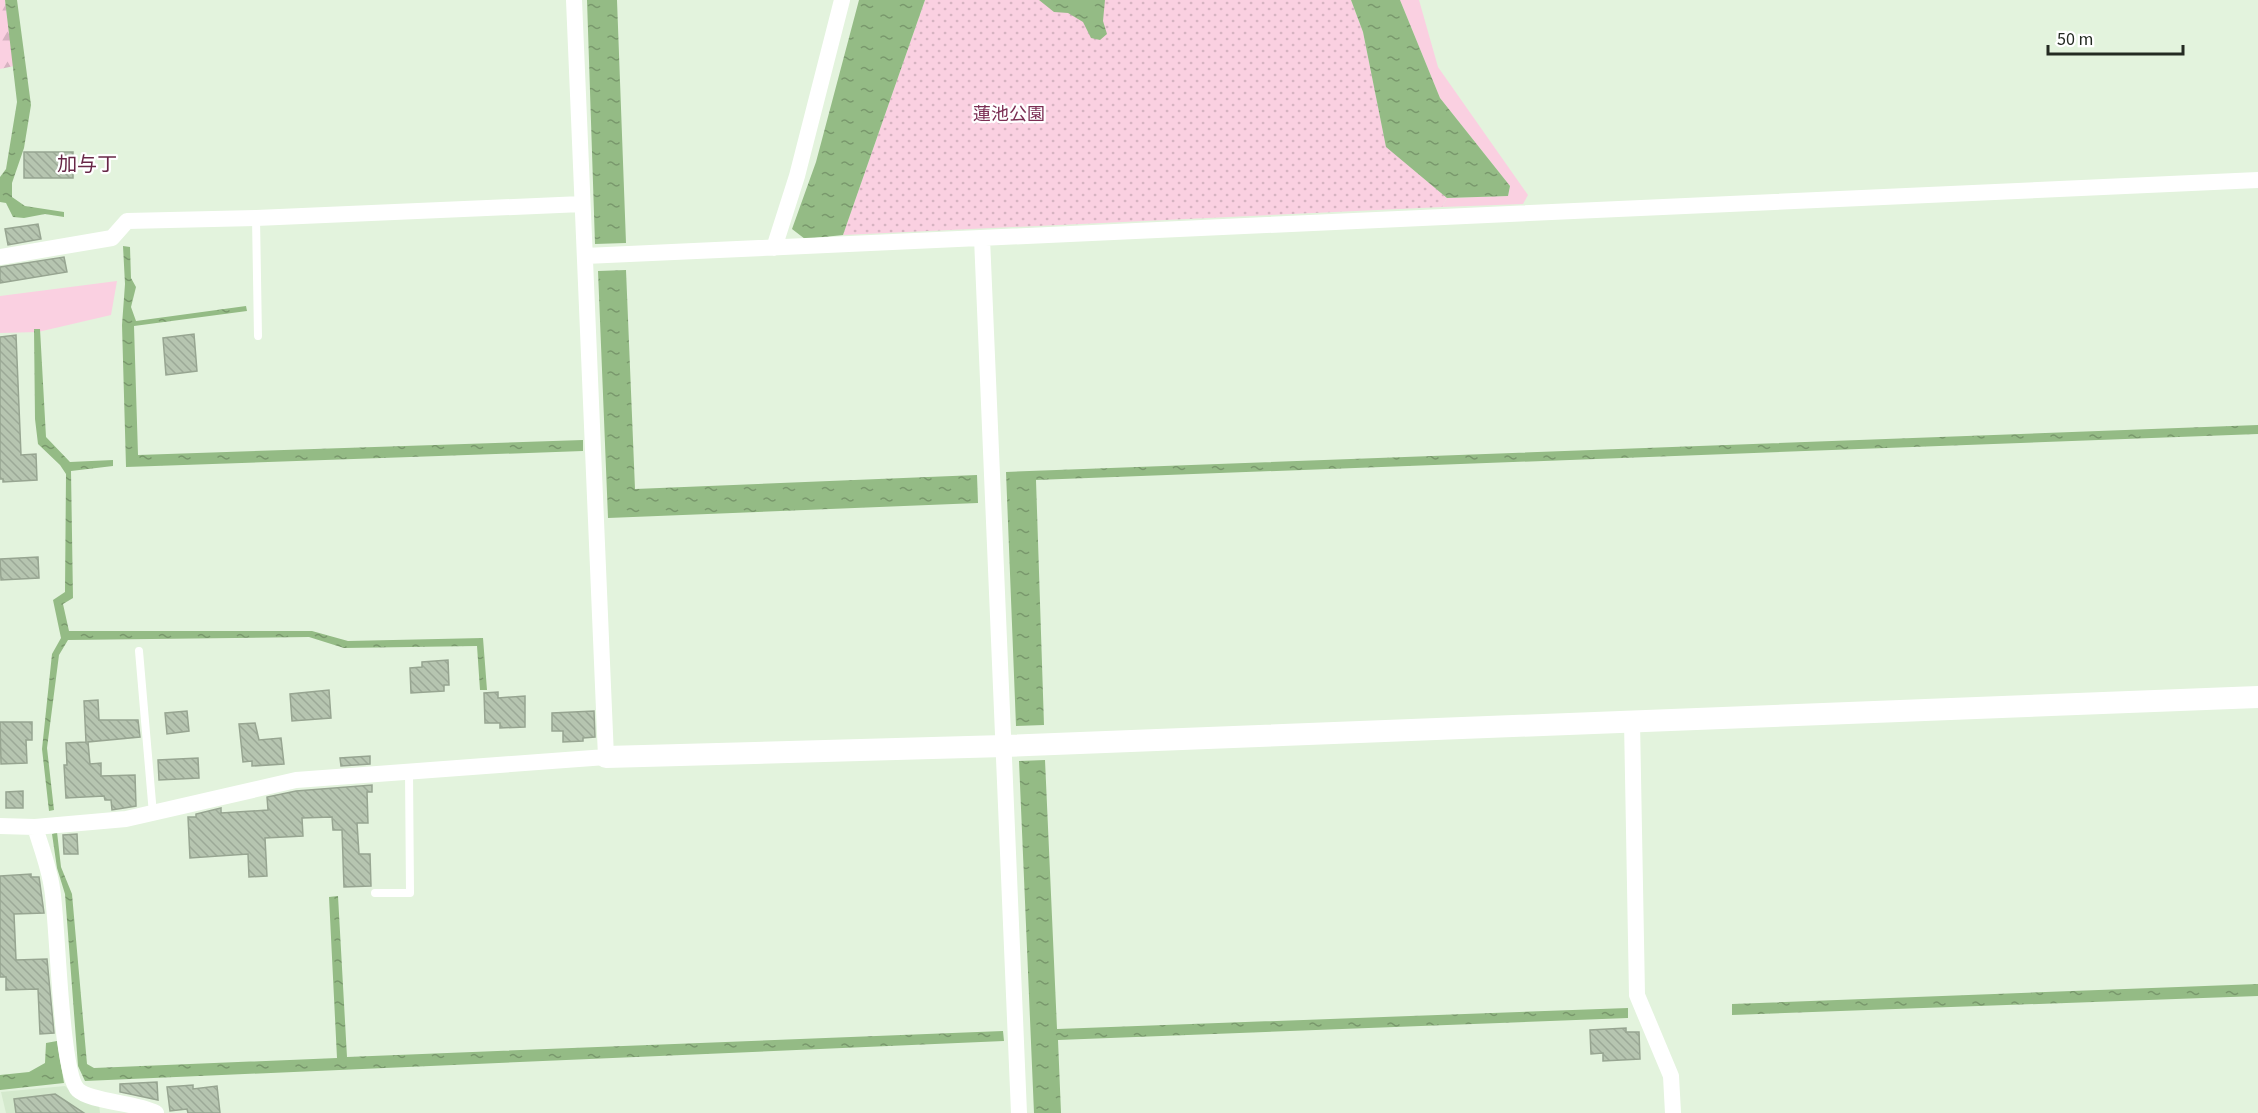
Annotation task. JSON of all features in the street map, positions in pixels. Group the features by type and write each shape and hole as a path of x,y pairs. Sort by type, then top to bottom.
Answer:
{"street":[{"path":"574,0 606,757"},
{"path":"774,248 797,176 842,0"},
{"path":"585,256 2258,180"},
{"path":"0,257 112,238 127,221 256,218 582,204"},
{"path":"982,238 1019,1113"},
{"path":"0,826 35,826 126,819 296,780 606,757 1004,746 2258,697"},
{"path":"1632,721 1637,995 1671,1076 1674,1113"},
{"path":"35,826 52,888 64,1036 72,1079 76,1088 85,1096 130,1103 156,1113"}],"lane":[{"path":"256,218 258,336"},
{"path":"139,651 153,814"},
{"path":"375,893 410,893 409,772"}],"shaded area":[{"path":"65,1086 80,1100 99,1105 100,1113 6,1113 1,1092"}],"green space":[{"path":"0,0 5,0 14,66 0,69"},
{"name":"蓮池公園","path":"925,0 1351,0 1363,32 1386,146 1447,198 1442,207 843,235"},
{"path":"1400,0 1419,0 1438,67 1528,195 1523,204 1442,207 1447,198 1508,196 1510,186 1440,98"},
{"path":"117,281 111,315 38,332 0,333 0,296"}],"water":[{"path":"5,0 17,0 31,105 24,148 12,183 12,197 25,206 64,212 64,217 45,214 24,218 13,217 6,203 0,202 0,177 6,169 17,102"},
{"path":"587,0 617,0 626,243 595,244"},
{"path":"859,0 925,0 843,235 805,239 792,229 816,162"},
{"path":"1039,0 1105,0 1103,21 1107,34 1100,40 1091,38 1083,22 1068,13 1054,12"},
{"path":"1351,0 1400,0 1440,98 1510,186 1508,196 1447,198 1386,147 1363,32"},
{"path":"123,246 130,247 131,278 136,287 131,307 136,321 246,306 247,311 134,326 138,455 583,440 583,451 126,467 122,325 125,284"},
{"path":"626,270 635,489 977,475 978,503 608,518 598,271"},
{"path":"34,329 40,329 46,437 70,462 113,460 113,466 71,471 73,598 63,604 69,631 312,631 348,641 483,638 487,690 480,690 477,646 344,648 309,637 68,640 59,655 47,748 54,810 49,811 42,749 52,654 61,638 53,600 65,592 66,474 38,444 35,419"},
{"path":"2258,425 2258,434 1036,480 1044,725 1016,726 1006,472"},
{"path":"1045,760 1057,1029 1628,1008 1628,1018 1058,1040 1061,1113 1034,1113 1019,761"},
{"path":"57,832 61,867 72,894 87,1064 94,1068 337,1058 329,897 338,896 347,1057 1003,1031 1004,1041 85,1081 78,1066 65,894 57,868 52,834"},
{"path":"2258,984 2258,996 1732,1015 1732,1004"},
{"path":"57,1041 64,1083 0,1090 0,1075 29,1072 45,1063 46,1043"}],"building":[{"path":"24,152 73,152 73,178 24,178"},
{"path":"38,224 41,239 8,245 5,229"},
{"path":"64,257 67,272 0,283 0,267"},
{"path":"194,334 197,371 166,375 163,338"},
{"path":"16,335 21,455 36,454 37,480 3,482 3,479 0,479 0,337"},
{"path":"38,557 39,578 1,580 0,559"},
{"path":"448,660 449,685 444,685 444,691 411,693 410,668 422,667 422,662"},
{"path":"329,690 331,718 292,721 290,694"},
{"path":"498,692 498,698 525,696 525,727 500,728 500,723 485,723 484,693"},
{"path":"98,700 99,720 138,720 140,737 88,742 90,764 101,763 101,776 135,775 136,806 112,810 111,800 105,800 104,796 66,798 64,765 67,765 66,743 86,742 84,701"},
{"path":"187,711 189,731 167,734 165,713"},
{"path":"594,711 595,737 583,738 583,741 563,742 563,731 552,731 552,713"},
{"path":"0,722 32,722 32,740 26,740 27,763 1,764"},
{"path":"255,723 259,740 281,738 284,764 252,766 252,761 243,762 239,724"},
{"path":"370,756 370,764 341,766 340,758"},
{"path":"198,758 199,778 159,780 158,760"},
{"path":"372,785 372,792 367,792 368,823 357,823 359,854 370,854 371,886 344,887 342,830 333,830 332,817 302,818 303,836 265,838 267,876 249,877 248,854 190,858 188,817 196,817 196,814 221,808 221,813 268,810 267,797 296,791"},
{"path":"23,791 23,808 6,808 6,792"},
{"path":"77,834 78,854 64,854 63,835"},
{"path":"31,874 31,877 39,877 44,913 14,914 16,960 47,959 54,1033 40,1034 38,989 6,990 6,977 0,977 0,876"},
{"path":"1626,1028 1626,1032 1639,1032 1640,1059 1603,1061 1603,1053 1591,1054 1590,1030"},
{"path":"157,1082 158,1100 120,1092 120,1084"},
{"path":"193,1085 193,1089 217,1086 220,1113 188,1113 187,1109 170,1111 167,1087"},
{"path":"55,1094 84,1113 16,1113 14,1099"}],"district":[{"name":"加与丁","path":"87,164"}]}
